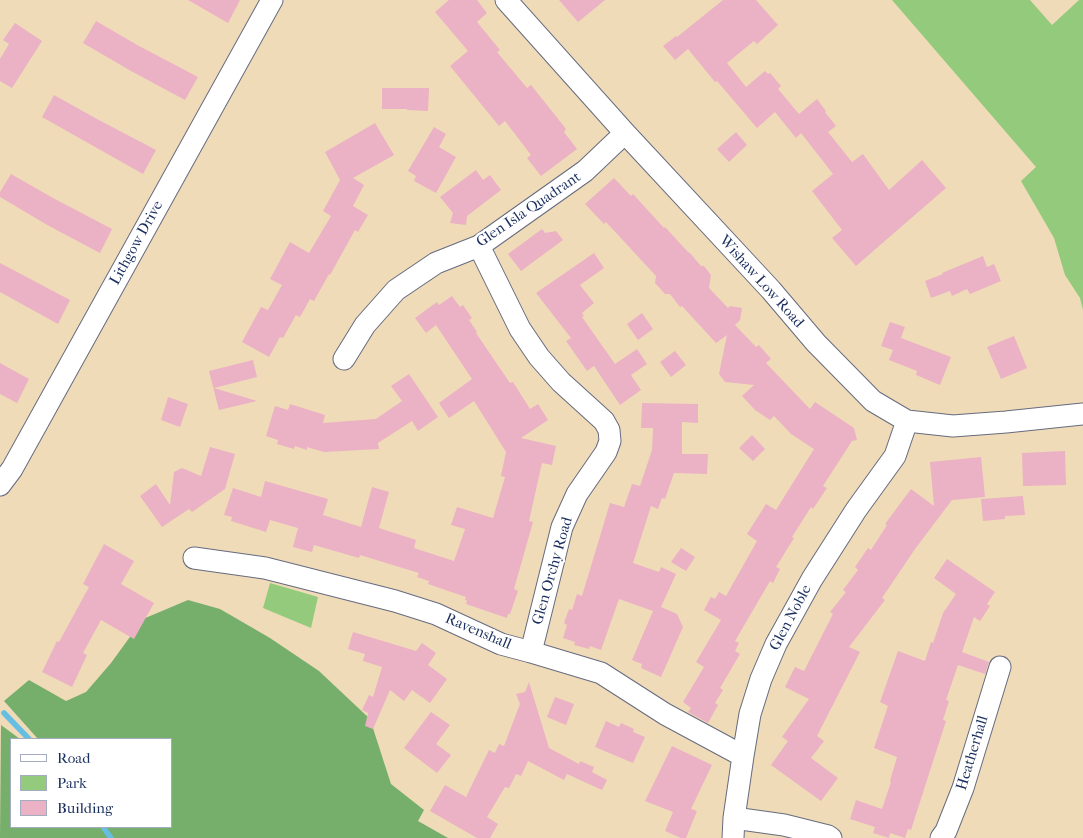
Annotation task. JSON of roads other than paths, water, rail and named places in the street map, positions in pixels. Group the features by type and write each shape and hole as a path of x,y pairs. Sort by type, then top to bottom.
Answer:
{"street":[{"name":"Lithgow Drive","path":"0,485 12,469 272,0"},
{"name":"Wishaw Low Road","path":"506,0 625,133 771,290 816,343 873,401 907,422 953,426 1083,414"},
{"name":"Glen Isla Quadrant","path":"344,358 365,325 396,290 436,263 479,246 586,171 625,133"},
{"name":"Glen Orchy Road","path":"479,246 520,329 539,357 561,382 604,421 609,430 610,441 606,452 577,494 562,527 531,652"},
{"name":"Glen Noble","path":"734,828 750,714 761,679 776,644 812,579 856,510 895,456 907,422"},
{"name":"Ravenshall","path":"194,558 265,568 395,601 436,614 501,644 601,672 666,714 743,756"},
{"name":"Heatherhall","path":"941,838 946,831 962,788 1000,667"},
{"path":"734,828 784,825 830,838"}],"waterway":[{"path":"4,713 28,738"},
{"path":"104,828 111,838"}]}
